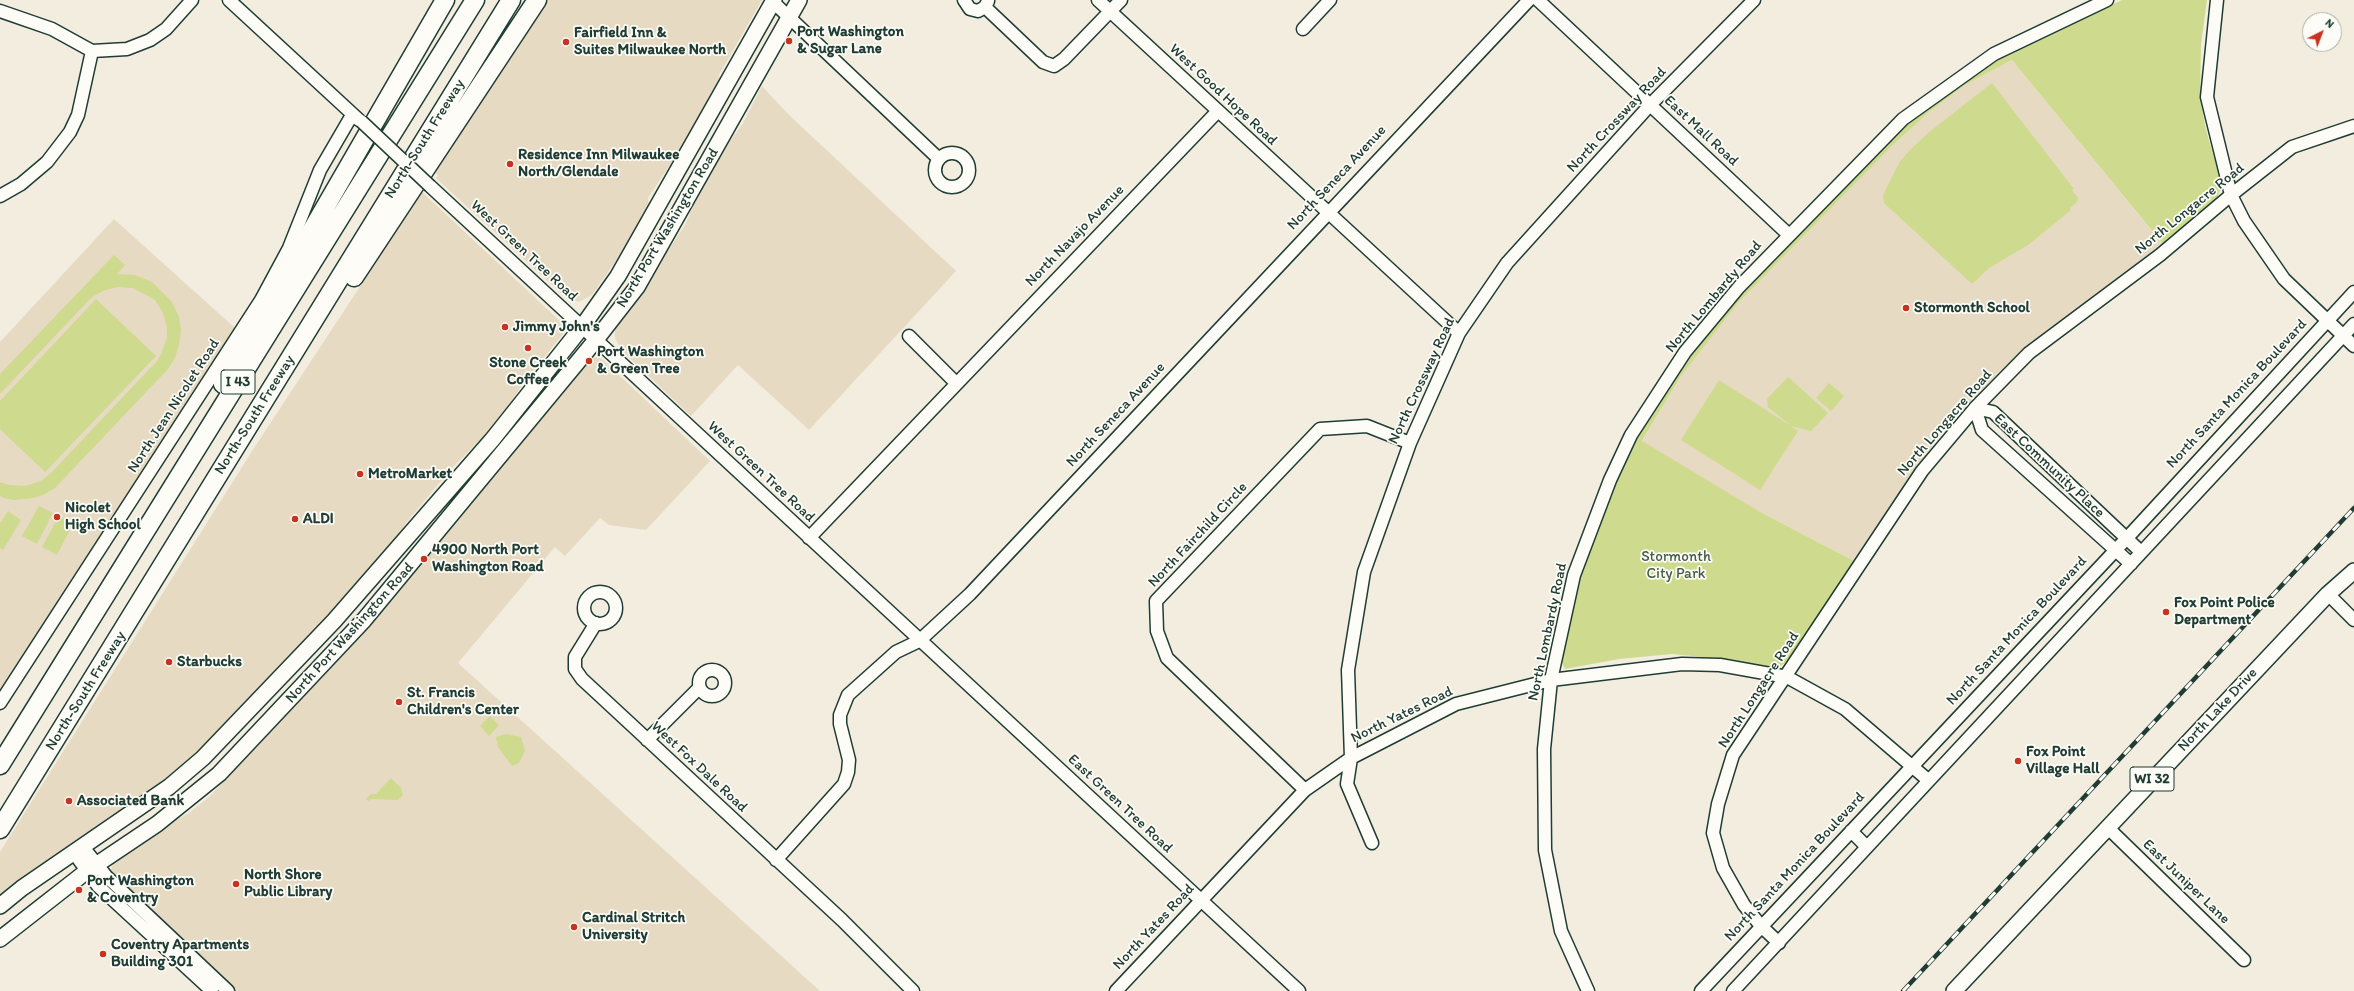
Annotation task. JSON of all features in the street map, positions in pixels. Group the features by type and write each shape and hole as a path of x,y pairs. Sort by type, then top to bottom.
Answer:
{"highway":[{"path":"213,421 223,384 445,0"},
{"name":"North-South Freeway","path":"0,765 475,0"},
{"name":"North-South Freeway","path":"0,829 511,0"},
{"path":"266,397 301,358 537,0"}],"main road":[{"name":"North Port Washington Road","path":"0,939 93,868 164,819 233,760 364,620 595,341 637,287 799,0"},
{"name":"North Port Washington Road","path":"0,906 22,888 169,787 212,750 344,611 505,423 582,327 618,276 773,1"},
{"path":"733,72 751,86"},
{"path":"618,276 637,287"},
{"name":"North Lake Drive","path":"1954,991 2328,594 2354,571"}],"street":[{"path":"0,11 52,29 92,51 128,49 150,40 166,29 192,0"},
{"name":"West Green Tree Road","path":"229,0 919,641"},
{"path":"964,0 967,7 974,11 987,4 1043,62 1054,66 1064,59 1121,0"},
{"name":"West Good Hope Road","path":"1098,0 1217,112 1459,333"},
{"path":"1303,29 1330,0"},
{"name":"North Seneca Avenue","path":"776,860 844,784 848,772 849,760 840,727 840,715 845,700 896,652 919,641 970,594 1327,212 1529,0"},
{"name":"East Mall Road","path":"1538,0 1789,235"},
{"name":"North Crossway Road","path":"1372,843 1347,784 1351,758 1348,670 1364,572 1410,443 1459,333 1507,263 1650,105 1754,0"},
{"name":"North Lombardy Road","path":"1588,991 1561,930 1545,850 1544,749 1551,680 1574,575 1610,480 1631,435 1686,352 1740,287 1903,119 1994,54 2108,0"},
{"path":"2217,0 2207,97 2231,195 2244,221 2284,279 2354,346"},
{"path":"773,1 940,159"},
{"path":"0,196 21,184 47,162 70,132 78,115 92,51"},
{"name":"North Navajo Avenue","path":"809,538 956,382 1217,112"},
{"name":"North Jean Nicolet Road","path":"0,703 262,300 289,248 320,170 356,118"},
{"name":"North Longacre Road","path":"1779,943 1761,926 1744,905 1723,868 1713,833 1718,804 1733,755 1787,677 1922,471 1975,408 2029,353 2160,255 2231,195 2292,148 2354,126"},
{"name":"North Santa Monica Boulevard","path":"1701,991 2127,538 2354,292"},
{"path":"1733,991 2354,324"},
{"path":"909,336 956,382"},
{"name":"East Community Place","path":"1975,408 1993,412 2141,552"},
{"name":"East Community Place","path":"1975,408 1982,430 2131,564"},
{"path":"2235,420 2251,435"},
{"name":"North Fairchild Circle","path":"1305,790 1168,658 1157,631 1156,602 1320,429 1367,426 1410,443"},
{"path":"2177,483 2193,497"},
{"path":"2084,583 2100,597"},
{"path":"2328,594 2354,620"},
{"path":"2057,612 2071,628"},
{"name":"West Fox Dale Road","path":"596,623 578,649 574,662 575,669 582,679 646,740 842,920 913,991"},
{"name":"East Green Tree Road","path":"919,641 1300,991"},
{"name":"North Yates Road","path":"1116,991 1305,790 1351,758 1456,704 1551,680 1682,664 1720,665 1787,677 1845,709 1928,780"},
{"path":"646,740 699,688"},
{"name":"East Juniper Lane","path":"2107,828 2244,960"},
{"path":"1851,831 1867,847"},
{"path":"79,850 93,868 106,876 228,991"},
{"path":"93,868 98,886 212,991"}],"shaded area":[{"path":"548,0 762,0 719,75 720,81 701,118 648,198 649,207 636,232 592,295 579,302 564,296 436,178 438,175 435,173"},
{"name":"Stormonth School","path":"2012,60 2161,242 2166,244 2037,339 1999,372 1946,428 1926,455 1856,562 1762,513 1642,442 1681,376 1702,347 1738,303 1895,143 1928,113 1965,85"},
{"path":"762,86 788,114 956,271 809,430 738,365 691,416 622,351 615,338 615,328 685,225 699,192 713,165 743,123"},
{"path":"422,192 561,322 564,327 563,334 522,385 500,420 452,468 406,523 397,540 345,600 192,760 127,810 109,817 0,897 0,852 254,448"},
{"name":"Nicolet High School","path":"114,219 235,328 0,692 0,342"},
{"path":"597,357 602,359 710,461 646,530 609,525 600,518 565,556 555,547 458,663 820,991 236,991 116,879 111,871 113,861 163,827 189,813 210,796 374,619 590,358"}],"green space":[{"name":"Stormonth City Park","path":"2122,0 2207,0 2201,44 2200,98 2206,130 2222,185 2216,202 2166,244 2163,244 2012,60 1965,85 1928,113 1895,143 1738,303 1681,376 1642,441 1762,513 1856,562 1823,612 1789,660 1776,669 1703,657 1672,654 1619,659 1565,669 1560,659 1580,574 1619,469 1641,429 1678,370 1721,316 1834,194 1911,120 1996,60"},
{"path":"1992,83 2074,189 2072,190 2078,198 2077,202 2070,208 2071,210 2028,245 1989,268 1972,284 1884,203 1883,195 1899,163 1909,151 1928,133"},
{"path":"114,255 125,265 117,274 135,275 152,282 172,302 179,317 181,330 175,358 168,369 55,488 43,495 33,498 14,500 4,498 0,496 0,482 9,485 25,486 41,481 50,474 157,361 161,354 167,338 167,328 163,313 155,300 133,288 118,287 105,290 92,297 0,394 0,374"},
{"path":"96,299 156,356 45,472 0,429 0,401"},
{"path":"1788,377 1828,413 1811,431 1791,426 1768,407 1767,399"},
{"path":"1719,380 1798,431 1760,490 1681,440"},
{"path":"1829,383 1844,396 1831,411 1816,398"},
{"path":"39,506 53,513 37,544 22,536"},
{"path":"8,511 21,520 3,550 0,548 0,523"},
{"path":"59,516 73,524 57,555 42,547"},
{"path":"490,716 499,725 489,736 480,726"},
{"path":"506,734 521,737 525,751 519,763 512,766 498,747 496,737"},
{"path":"391,778 401,788 403,795 398,800 371,799 369,801 366,799 371,794 376,794"}],"railway":[{"path":"1903,991 2354,508"}],"place":[{"name":"Port Washington & Sugar Lane","path":"789,41"},
{"name":"Fairfield Inn & Suites Milwaukee North","path":"566,42"},
{"name":"Residence Inn Milwaukee North/Glendale","path":"510,164"},
{"name":"Stormonth School","path":"1906,308"},
{"name":"Jimmy John's","path":"505,327"},
{"name":"Stone Creek Coffee","path":"528,348"},
{"name":"Port Washington & Green Tree","path":"589,361"},
{"name":"MetroMarket","path":"360,474"},
{"name":"Nicolet High School","path":"57,517"},
{"name":"ALDI","path":"295,519"},
{"name":"4900 North Port Washington Road","path":"424,559"},
{"name":"Fox Point Police Department","path":"2166,612"},
{"name":"Starbucks","path":"169,662"},
{"name":"St. Francis Children's Center","path":"399,702"},
{"name":"Fox Point Village Hall","path":"2018,761"},
{"name":"Associated Bank","path":"69,801"},
{"name":"North Shore Public Library","path":"236,884"},
{"name":"Port Washington & Coventry","path":"79,890"},
{"name":"Cardinal Stritch University","path":"574,927"},
{"name":"Coventry Apartments Building 301","path":"103,954"}]}
